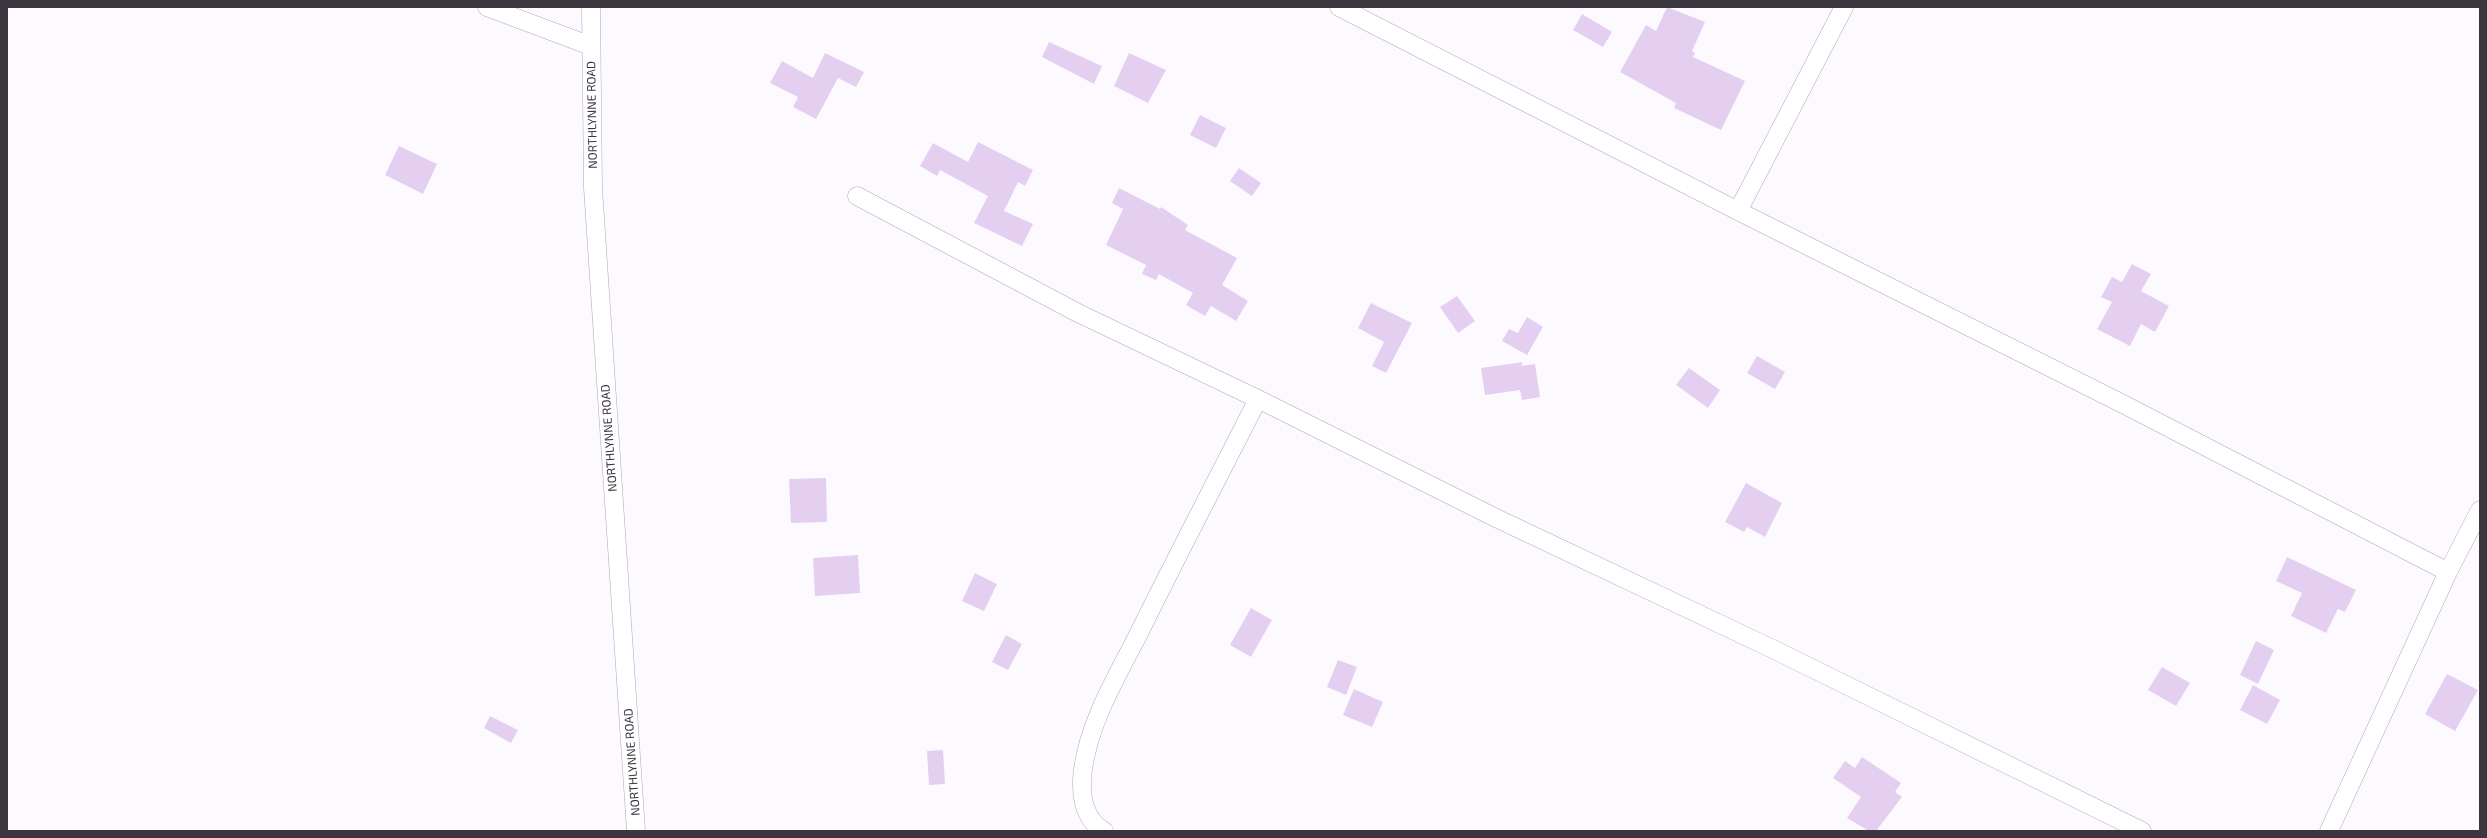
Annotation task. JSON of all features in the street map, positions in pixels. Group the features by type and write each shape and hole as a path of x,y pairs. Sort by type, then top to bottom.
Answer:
{"street":[{"path":"487,7 591,46"},
{"name":"NORTHLYNNE ROAD","path":"591,7 593,188 636,831"},
{"path":"1339,7 1738,211 2123,404 2448,572"},
{"path":"1738,211 1844,7"},
{"path":"857,196 1078,313 1258,399 1496,518 1778,651 2142,831"},
{"path":"1104,831 1087,813 1082,795 1083,769 1093,728 1159,593 1258,399"},
{"path":"2329,831 2448,572 2480,510"}],"building":[{"path":"1667,7 1705,22 1692,51 1695,53 1693,57 1745,81 1721,130 1674,108 1676,103 1620,72 1646,25 1656,31"},
{"path":"1582,14 1612,32 1603,47 1573,30"},
{"path":"1049,42 1102,66 1094,84 1042,57"},
{"path":"825,53 864,72 856,87 838,78 816,119 793,107 798,97 770,83 782,61 813,78"},
{"path":"1129,53 1166,70 1148,103 1114,86"},
{"path":"1200,115 1226,128 1216,148 1190,135"},
{"path":"978,142 1033,170 1025,186 1018,182 1004,211 1033,224 1022,246 974,223 988,196 940,170 937,176 920,166 933,143 968,162"},
{"path":"399,146 437,164 423,194 385,175"},
{"path":"1239,168 1261,183 1252,196 1230,181"},
{"path":"1119,188 1160,209 1161,207 1188,225 1185,230 1237,258 1222,285 1248,301 1236,321 1211,306 1205,316 1186,305 1193,293 1159,274 1156,280 1142,274 1146,265 1106,245 1123,209 1112,203"},
{"path":"2132,264 2151,274 2141,291 2169,306 2155,332 2141,324 2130,346 2097,329 2112,302 2101,297 2112,277 2122,282"},
{"path":"1457,296 1475,321 1458,333 1440,307"},
{"path":"1371,303 1412,323 1386,373 1372,366 1384,342 1358,328"},
{"path":"1527,317 1543,327 1527,355 1502,341 1509,329 1518,333"},
{"path":"1757,356 1785,372 1775,389 1747,373"},
{"path":"1523,362 1521,366 1535,364 1540,397 1522,400 1520,390 1485,395 1481,368"},
{"path":"1689,368 1720,390 1708,408 1676,385"},
{"path":"826,478 827,522 791,523 789,479"},
{"path":"1746,483 1782,503 1765,537 1747,527 1744,532 1725,522"},
{"path":"858,555 860,593 815,596 813,558"},
{"path":"2287,557 2356,590 2345,612 2338,609 2326,633 2291,616 2302,593 2276,581"},
{"path":"975,573 997,584 984,611 962,601"},
{"path":"1251,608 1272,620 1251,657 1230,645"},
{"path":"1006,635 1022,644 1008,670 992,662"},
{"path":"2256,641 2274,650 2258,684 2240,675"},
{"path":"1338,660 1357,667 1346,695 1327,687"},
{"path":"2162,667 2190,683 2176,706 2148,690"},
{"path":"2447,674 2478,690 2455,731 2425,714"},
{"path":"2253,685 2280,700 2267,724 2240,710"},
{"path":"1354,689 1383,702 1372,727 1343,715"},
{"path":"490,716 518,730 511,743 484,728"},
{"path":"943,750 945,784 929,785 927,751"},
{"path":"1862,757 1901,783 1895,792 1902,797 1876,831 1869,831 1847,818 1861,797 1833,778 1845,761 1855,768"}]}
